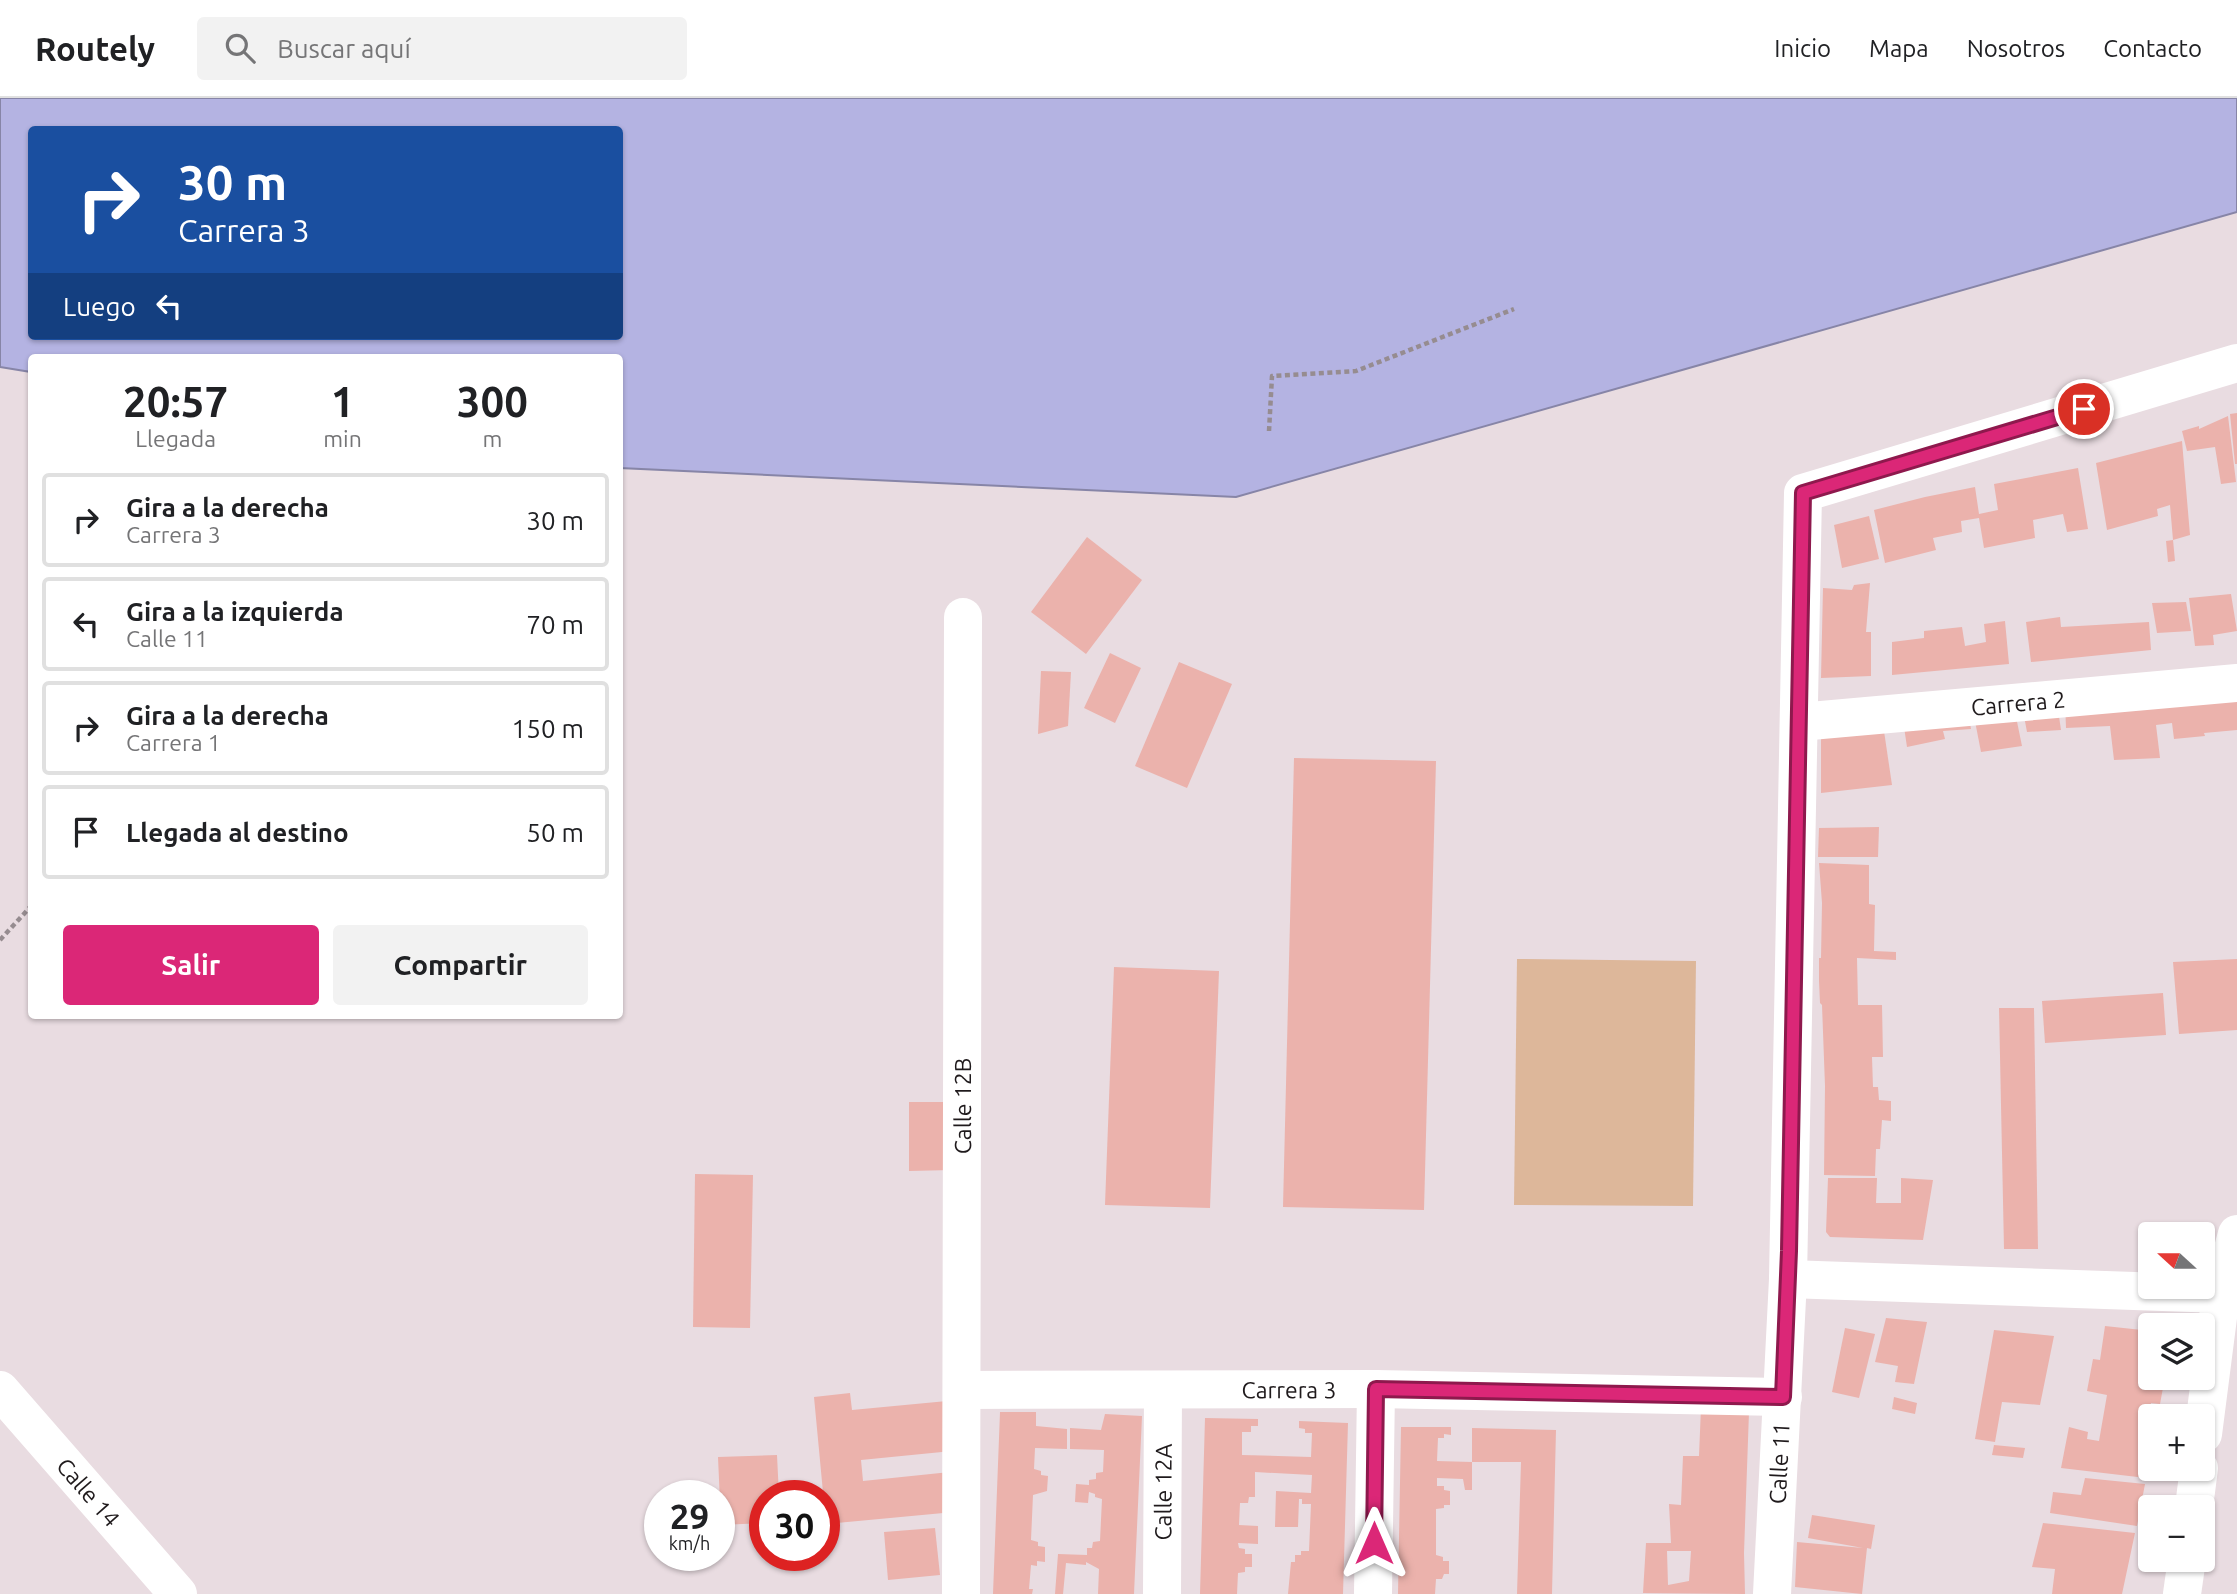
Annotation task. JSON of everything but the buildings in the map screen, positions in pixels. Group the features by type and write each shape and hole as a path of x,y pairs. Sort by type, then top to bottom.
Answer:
{"street":[{"name":"Calle 11","path":"1772,1594 1788,1279 1803,493 2237,363"},
{"name":"Calle 12B","path":"961,1594 963,617"},
{"name":"Carrera 2","path":"1799,722 2237,683"},
{"path":"2207,1404 2221,1294 2237,1234"},
{"path":"1788,1279 2221,1294"},
{"name":"Carrera 3","path":"962,1390 1376,1389 1783,1397"},
{"path":"1373,1594 1376,1389"},
{"name":"Calle 14","path":"0,1390 178,1594"},
{"name":"Calle 12A","path":"1162,1594 1163,1390"},
{"path":"2182,1594 2185,1572"}],"path":[{"path":"1269,431 1272,376 1356,371 1514,309"},
{"path":"0,940 28,909"}],"shaded area":[{"path":"1517,959 1696,961 1693,1206 1514,1205"}],"water":[{"path":"0,98 2237,98 2237,212 1236,497 623,468 623,354 28,354 28,372 0,367"}],"route":[{"path":"1374,1543 1376,1389 1783,1397 1789,1251 1803,493 2084,409"}]}
